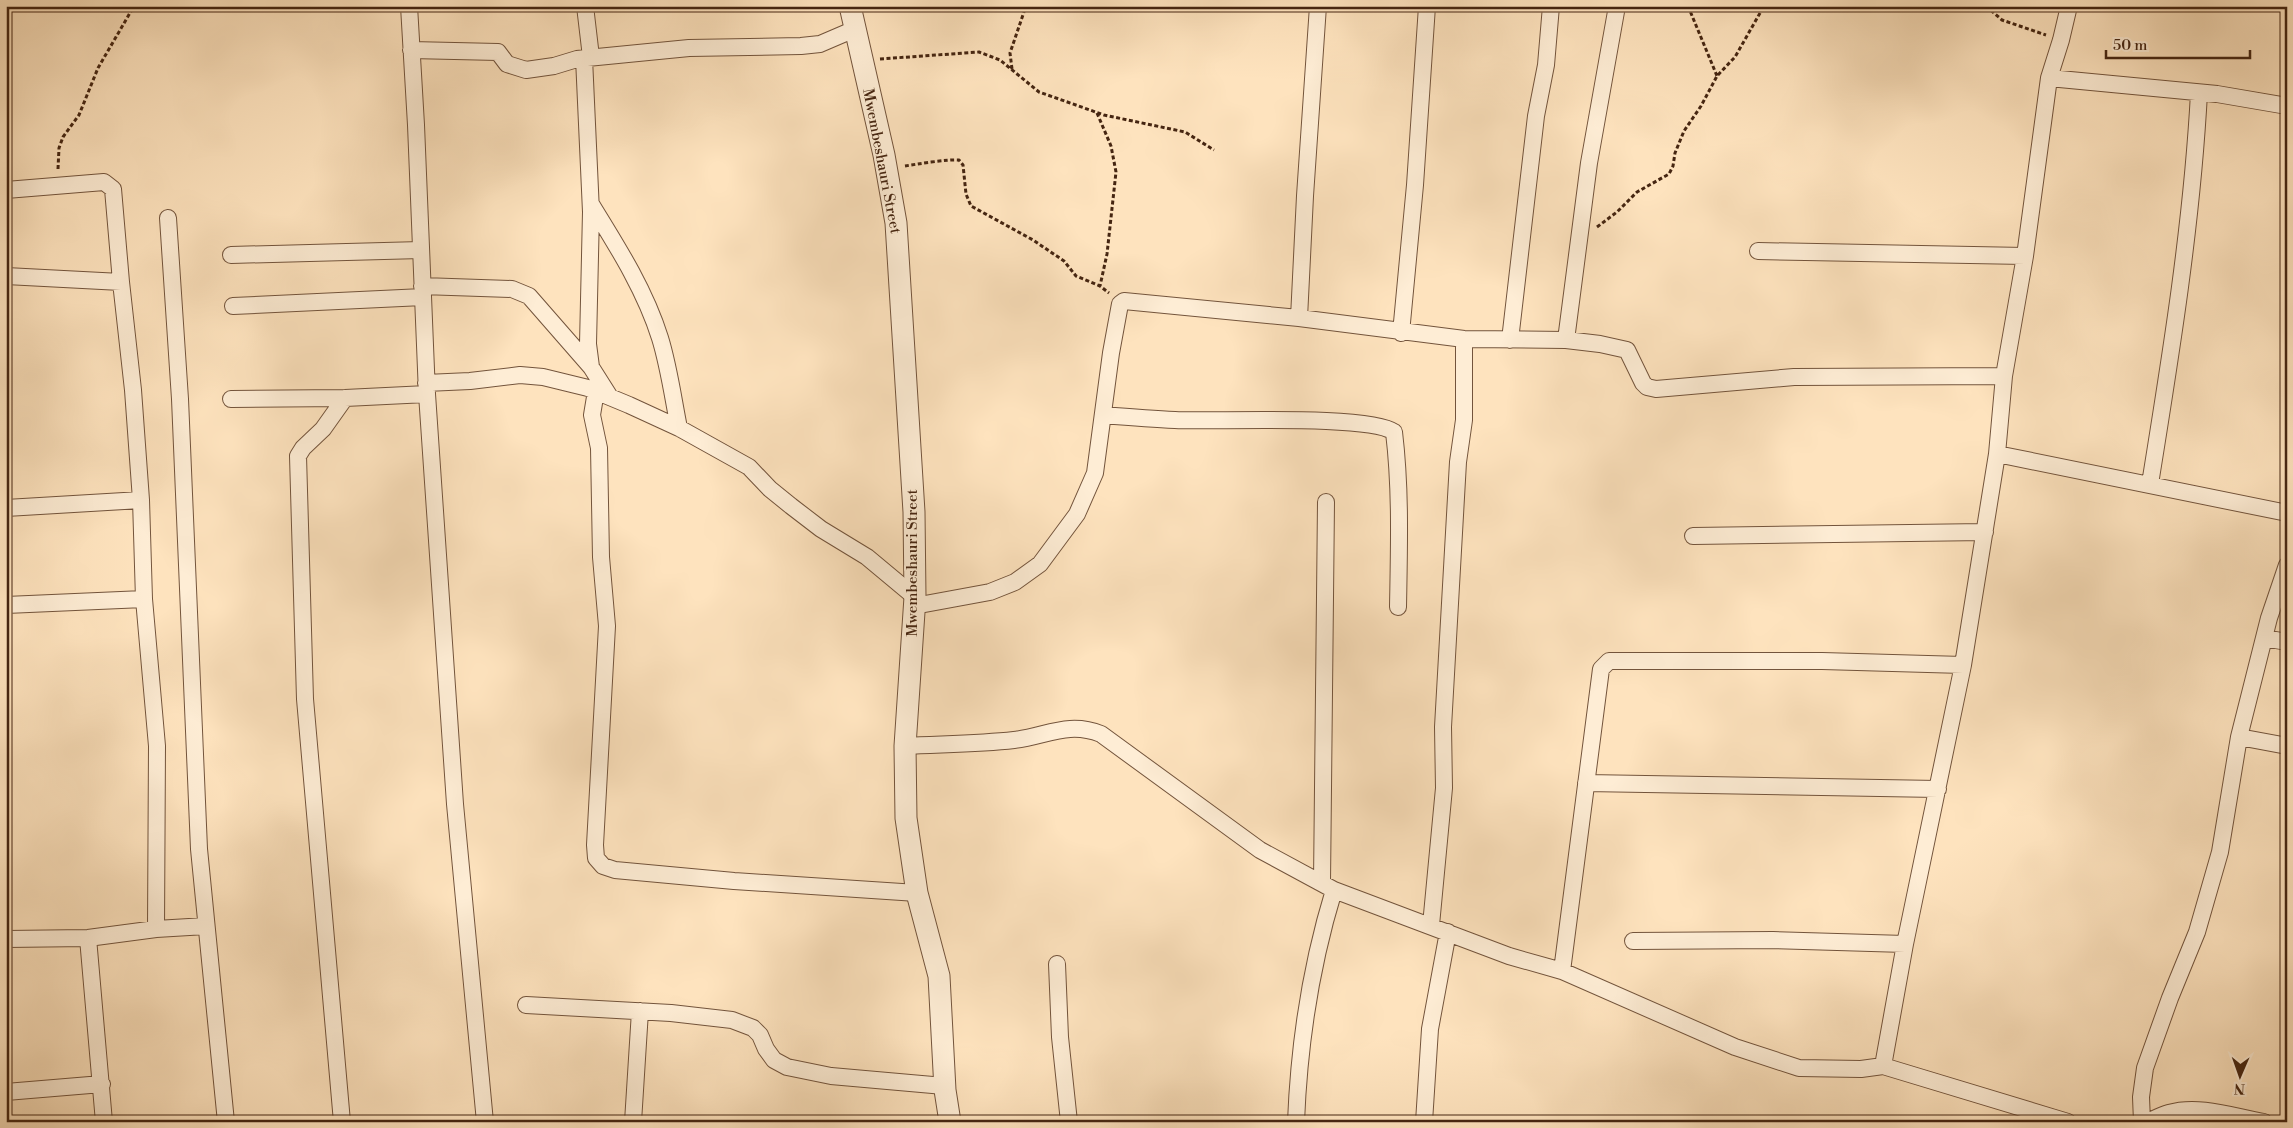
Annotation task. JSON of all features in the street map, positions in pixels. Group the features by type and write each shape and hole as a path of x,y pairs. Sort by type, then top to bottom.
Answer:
{"street":[{"path":"409,6 426,389 455,804 485,1122"},
{"path":"586,6 591,204 588,344 592,367 603,394 592,415 599,448 601,557 607,626 595,815 596,858 603,866 615,870 734,881 917,893"},
{"name":"Mwembeshauri Street","path":"850,6 896,223 914,512 914,602 905,746 906,818 917,893 939,976 944,1086 950,1122"},
{"path":"1299,318 1318,6"},
{"path":"1402,333 1415,185 1427,6"},
{"path":"1510,340 1532,154 1546,65 1551,6"},
{"path":"1566,340 1589,164 1617,6"},
{"path":"1883,1066 1905,944 1963,665 1997,454 2004,376 2025,256 2049,78 2061,40 2068,6"},
{"path":"411,50 498,52 507,64 526,70 588,58 690,48 820,44 855,29"},
{"path":"2049,78 2199,93 2287,106"},
{"path":"2150,484 2174,332 2194,174 2199,93"},
{"path":"6,190 104,182 113,189 133,390 141,500 144,599 157,746 156,929"},
{"path":"591,204 616,244 647,305 660,337 679,428"},
{"path":"168,218 180,399 192,719 198,780 199,849 226,1122"},
{"path":"231,255 421,250"},
{"path":"1758,251 2025,256"},
{"path":"6,276 121,282"},
{"path":"233,306 423,292 512,289 529,296 592,367"},
{"path":"232,399 346,398 426,389 520,375 543,377 603,394 679,428 749,467 770,489 820,529 867,557 914,602 990,592 1015,582 1040,564 1077,514 1095,473 1110,353 1120,304 1129,302 1299,318 1402,333 1464,339 1566,340 1600,344 1627,350 1643,383 1647,387 1656,389 1794,376 2004,376"},
{"path":"1431,925 1444,788 1443,727 1458,462 1464,420 1464,339"},
{"path":"342,1122 305,699 298,456 302,448 323,429 346,398"},
{"path":"1103,415 1176,420 1331,422 1386,426 1394,432 1396,454 1400,541 1398,607"},
{"path":"1997,454 2287,513"},
{"path":"6,508 141,500"},
{"path":"1296,1122 1297,1093 1312,973 1328,887 1326,502"},
{"path":"1693,536 1985,532"},
{"path":"2142,1122 2141,1097 2145,1068 2170,998 2197,932 2220,852 2239,736 2264,638 2287,565"},
{"path":"6,605 144,599"},
{"path":"2264,638 2287,642"},
{"path":"1562,971 1601,669 1609,661 1822,661 1963,665"},
{"path":"905,746 1015,740 1075,727 1088,728 1101,734 1260,850 1328,887 1509,956 1562,971 1735,1046 1799,1068 1862,1069 1883,1066 2068,1122"},
{"path":"2239,736 2287,746"},
{"path":"1586,783 1938,789"},
{"path":"6,939 88,938 156,929 206,926"},
{"path":"1424,1122 1430,1029 1448,932"},
{"path":"88,938 104,1122"},
{"path":"1633,941 1773,940 1905,944"},
{"path":"1057,964 1060,1037 1069,1122"},
{"path":"526,1005 732,1020 760,1035 766,1049 774,1060 787,1067 806,1073 944,1086"},
{"path":"633,1122 640,1012"},
{"path":"6,1092 102,1084"},
{"path":"2156,1120 2171,1112 2207,1112 2264,1122"}],"path":[{"path":"56,187 59,148 63,137 78,115 98,68 134,6"},
{"path":"1012,70 1010,53 1026,6"},
{"path":"1688,6 1717,76"},
{"path":"1579,237 1606,222 1637,192 1668,174 1673,166 1675,153 1684,131 1701,106 1717,76 1735,57 1764,6"},
{"path":"1986,6 2002,20 2061,40"},
{"path":"862,61 979,52 1000,60 1023,82 1039,92 1097,112 1185,132 1214,150"},
{"path":"1097,112 1111,146 1116,172 1107,254 1100,286"},
{"path":"886,170 950,159 958,160 963,166 966,194 971,206 1009,225 1040,244 1064,261 1076,276 1100,286 1120,304"}]}
